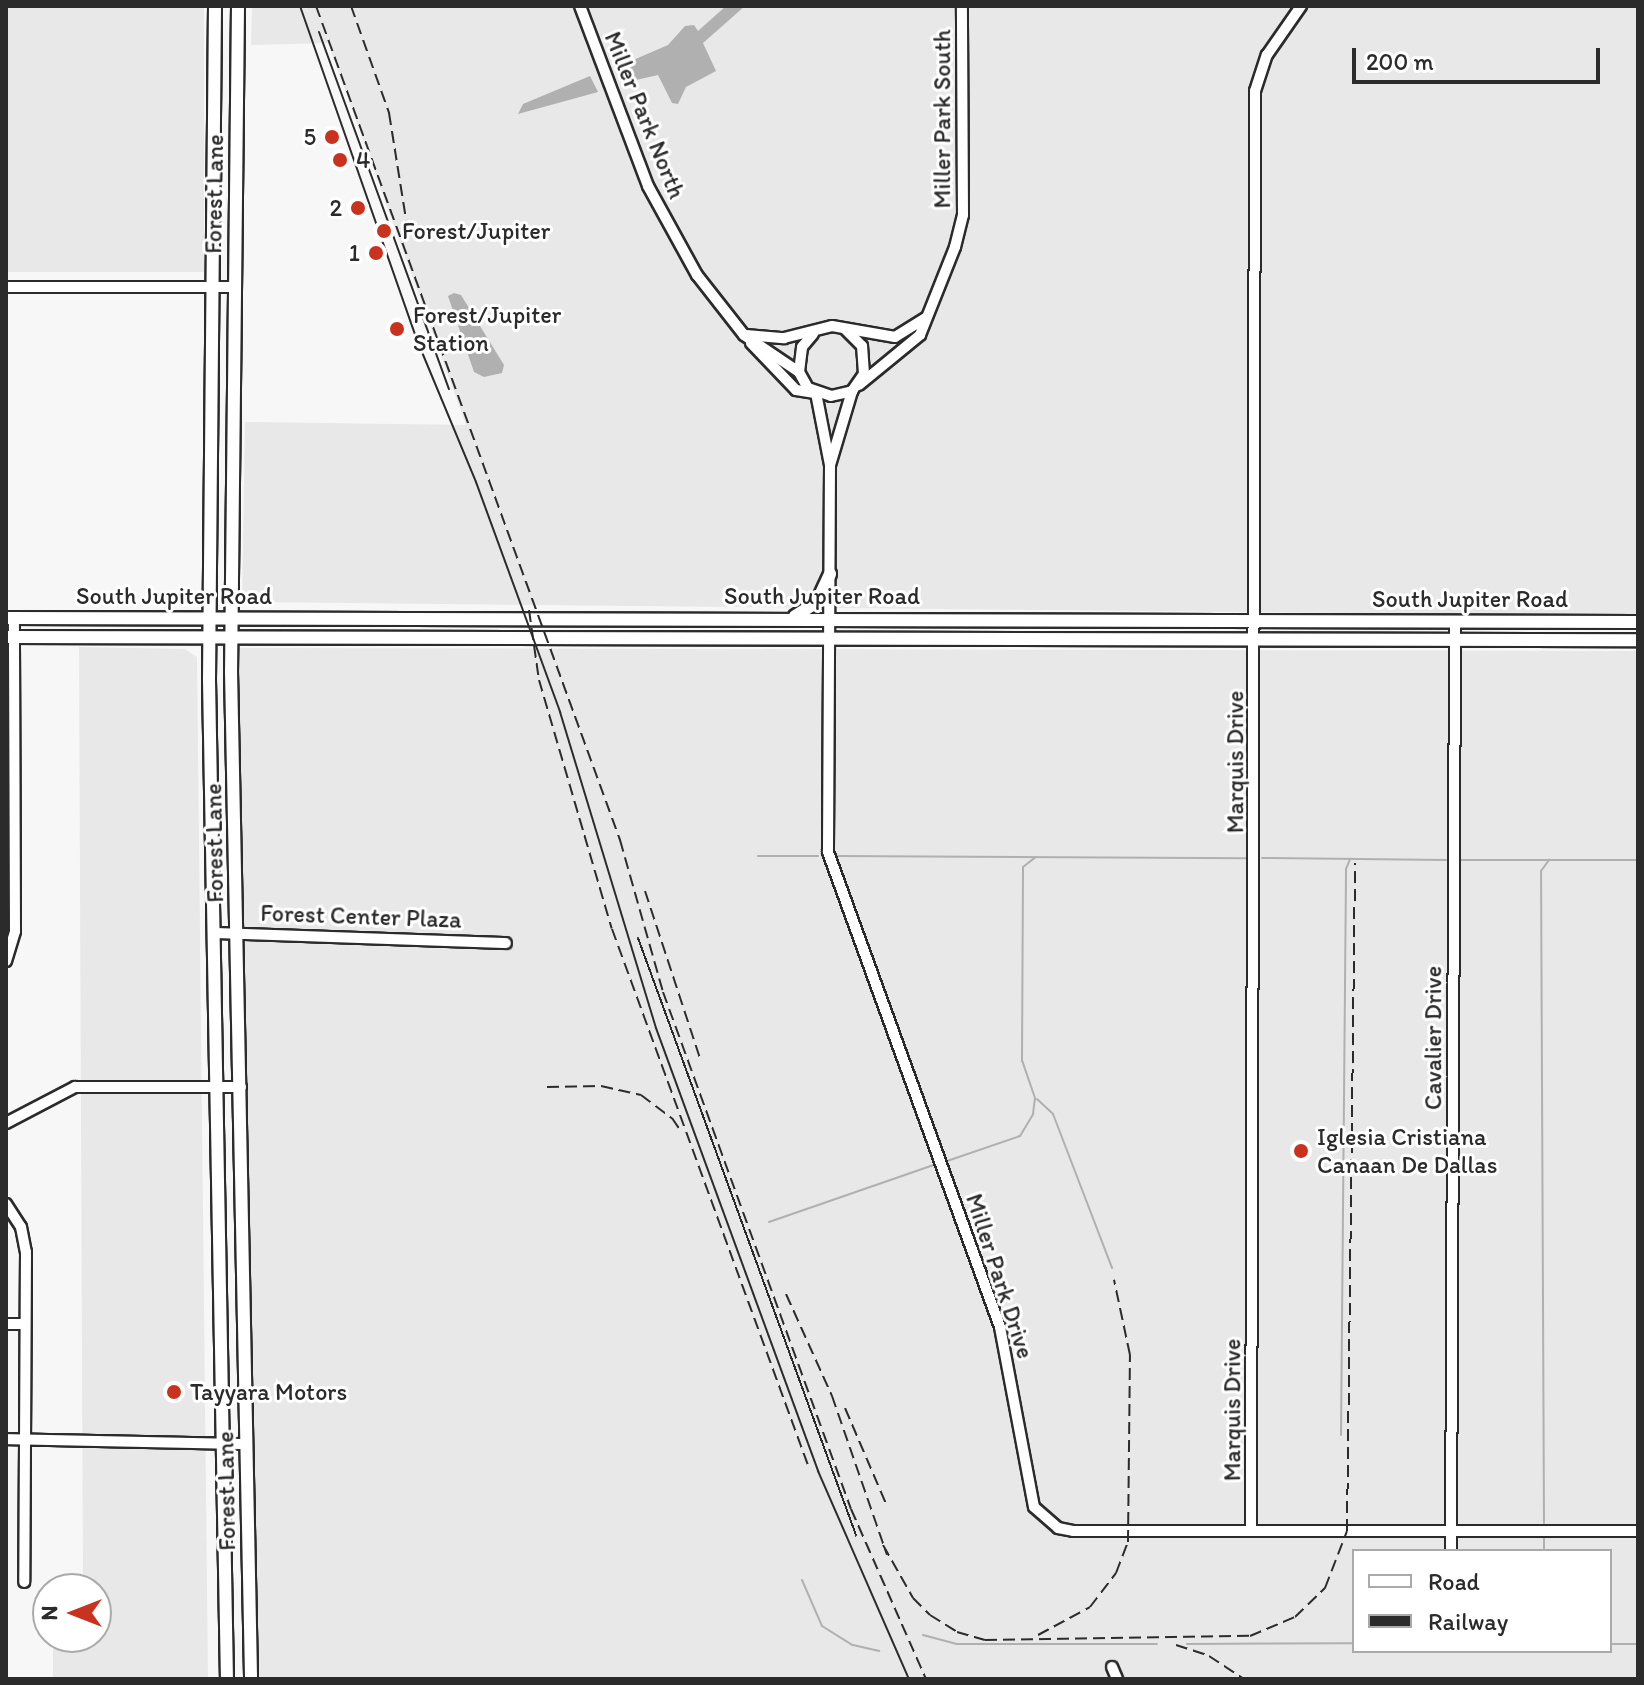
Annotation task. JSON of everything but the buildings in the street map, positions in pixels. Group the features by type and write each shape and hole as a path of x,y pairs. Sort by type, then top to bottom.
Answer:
{"main road":[{"name":"Forest Lane","path":"215,6 210,637 227,1679"},
{"name":"Forest Lane","path":"238,6 232,637 251,1679"},
{"path":"215,58 237,59"},
{"path":"214,166 236,166"},
{"path":"794,617 817,602 830,574"},
{"path":"409,617 410,635"},
{"name":"South Jupiter Road","path":"10,618 830,617 1638,622"},
{"path":"659,618 659,636"},
{"path":"1041,619 1041,637"},
{"path":"1561,640 1562,621"},
{"name":"South Jupiter Road","path":"9,637 410,635 1638,640"},
{"path":"220,1253 244,1253"},
{"path":"225,1633 251,1631"}],"street":[{"name":"Miller Park North","path":"580,6 648,186 697,275 744,335 799,372 816,393 830,465"},
{"name":"Miller Park South","path":"854,388 920,335 930,316 963,215 962,6"},
{"name":"Marquis Drive","path":"1251,1531 1255,91 1267,55 1301,6"},
{"path":"6,287 235,287"},
{"path":"744,335 784,338 818,330 846,330 895,337 930,316"},
{"path":"799,372 802,347 818,330"},
{"path":"830,465 865,355 846,330"},
{"path":"744,335 796,390 831,396 854,388"},
{"name":"Miller Park Drive","path":"830,465 828,852 1000,1327 1034,1507 1058,1528 1073,1531 1638,1531"},
{"path":"6,961 15,931 10,618"},
{"name":"Cavalier Drive","path":"1451,1549 1455,621"},
{"name":"Forest Center Plaza","path":"214,933 238,931 506,943"},
{"path":"6,1123 75,1087 241,1087"},
{"path":"6,1204 21,1227 26,1252 24,1582"},
{"path":"6,1324 25,1324"},
{"path":"6,1439 247,1444"},
{"path":"1112,1667 1117,1679"}],"shaded area":[{"path":"6,6 204,6 204,272 6,272"},
{"path":"252,6 1638,6 1638,616 242,602 245,422 466,425 328,43 251,45"},
{"path":"726,6 745,6 703,43 716,71 686,87 678,104 672,103 658,75 627,82 617,75 624,64 668,45 685,26 694,25 698,31"},
{"path":"590,76 598,92 518,114 523,104"},
{"path":"454,293 461,295 504,365 502,373 484,377 474,372 448,296"},
{"path":"79,647 185,649 197,657 208,1679 53,1679 53,1653 112,1653 112,1573 83,1573"},
{"path":"239,648 1638,651 1638,1679 250,1679"}],"waterway":[{"path":"758,856 818,856"},
{"path":"836,856 1247,858"},
{"path":"947,1161 1020,1136 1033,1114 1035,1098 1022,1061 1023,867 1036,857"},
{"path":"1262,858 1446,860"},
{"path":"1341,1435 1346,869 1350,859"},
{"path":"1460,860 1638,860"},
{"path":"1544,1523 1541,871 1549,860"},
{"path":"1037,1099 1053,1114 1112,1268"},
{"path":"769,1222 934,1165"},
{"path":"1544,1537 1544,1549"},
{"path":"802,1580 822,1626 853,1645 879,1651"},
{"path":"923,1635 957,1644 1157,1644"},
{"path":"1187,1644 1352,1643"},
{"path":"1612,1644 1638,1644"}],"tram line":[{"path":"300,6 419,345 476,482 560,712 656,1028 818,1471 909,1679"},
{"path":"319,32 449,389"},
{"path":"638,938 856,1535"}],"railway":[{"path":"316,6 620,840 663,992 851,1509 926,1679"},
{"path":"351,6 389,113 408,232"},
{"path":"529,610 539,680 612,929 809,1468"},
{"path":"883,1545 913,1598 930,1615 957,1632 985,1640 1250,1636 1295,1617 1325,1588 1347,1531 1355,863"},
{"path":"645,891 700,1058"},
{"path":"547,1087 601,1086 641,1095 672,1118 680,1130"},
{"path":"1038,1635 1090,1607 1116,1573 1128,1542 1130,1355 1114,1280"},
{"path":"786,1294 832,1396 887,1555"},
{"path":"845,1408 887,1506"},
{"path":"1176,1645 1209,1656 1244,1679"}],"place":[{"name":"5","path":"332,137"},
{"name":"4","path":"340,160"},
{"name":"2","path":"358,208"},
{"name":"Forest/Jupiter","path":"384,231"},
{"name":"1","path":"376,253"},
{"name":"Forest/Jupiter Station","path":"397,329"},
{"name":"Iglesia Cristiana Canaan De Dallas","path":"1301,1151"},
{"name":"Tayyara Motors","path":"174,1392"}]}
